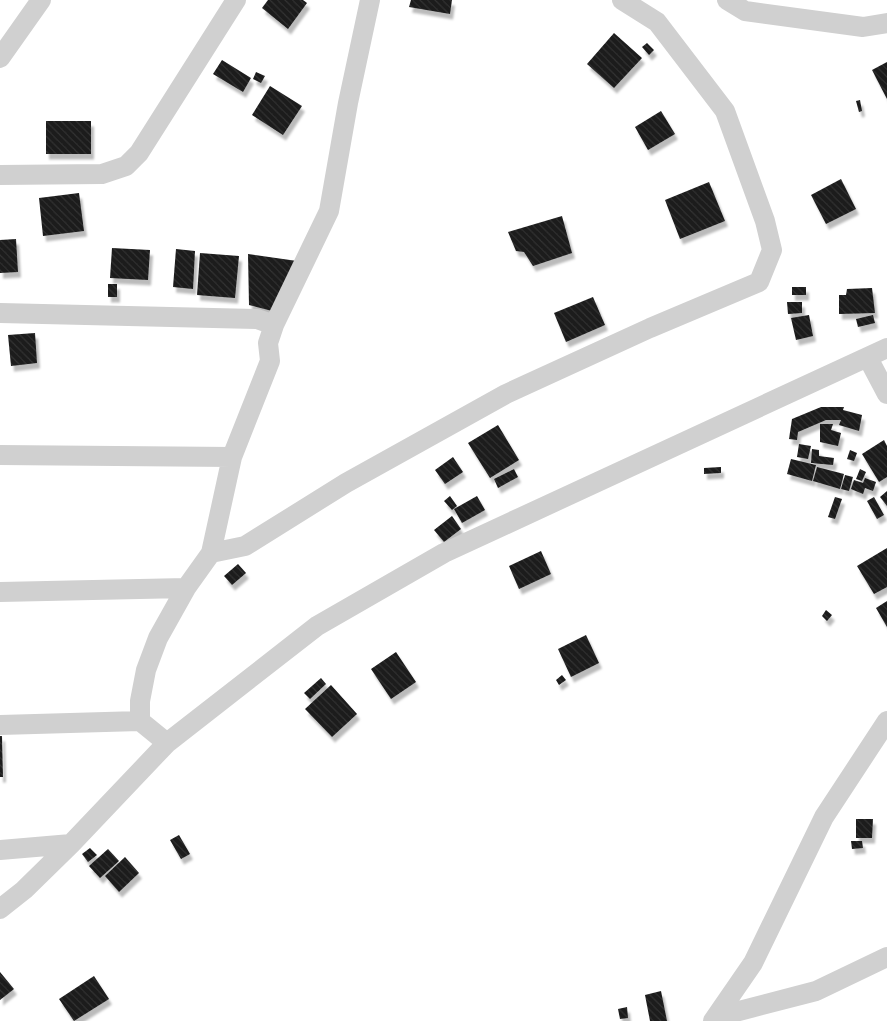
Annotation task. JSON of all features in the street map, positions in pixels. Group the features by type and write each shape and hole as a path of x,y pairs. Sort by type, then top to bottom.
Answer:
{"street":[{"path":"0,58 41,0"},
{"path":"0,175 102,174 126,166 139,153 236,0"},
{"path":"140,721 140,701 146,670 158,638 186,588 211,553 232,457 270,361 268,343 274,325 330,211 348,103 370,0"},
{"path":"211,553 245,546 346,483 506,394 650,328 759,282 772,250 765,221 725,111 657,22 622,0"},
{"path":"726,0 745,11 863,27 887,23"},
{"path":"0,312 257,319 274,325"},
{"path":"0,909 24,890 71,844 167,743 317,626 444,553 887,348"},
{"path":"868,358 887,394"},
{"path":"0,455 232,457"},
{"path":"0,592 186,588"},
{"path":"0,725 140,721 167,743"},
{"path":"714,1019 753,963 824,817 887,721"},
{"path":"0,850 71,844"},
{"path":"714,1019 816,991 887,957"}],"building":[{"path":"268,0 303,0 307,3 288,29 262,8"},
{"path":"411,0 452,0 450,14 409,7"},
{"path":"614,33 642,58 614,88 587,64"},
{"path":"647,43 654,50 649,55 642,47"},
{"path":"222,60 251,78 243,92 213,74"},
{"path":"887,62 887,99 872,70"},
{"path":"256,72 265,76 261,83 253,79"},
{"path":"270,86 302,106 283,135 252,115"},
{"path":"860,100 862,111 859,112 856,101"},
{"path":"661,111 675,134 648,150 635,127"},
{"path":"46,121 91,121 91,154 46,154"},
{"path":"841,179 856,209 826,224 811,195"},
{"path":"709,182 725,221 680,239 665,200"},
{"path":"79,193 84,231 43,236 39,198"},
{"path":"562,216 572,253 533,266 524,252 516,251 508,232"},
{"path":"16,239 18,272 0,273 0,240"},
{"path":"112,248 150,250 148,280 110,278"},
{"path":"176,249 195,251 193,289 173,287"},
{"path":"200,253 239,256 235,298 197,295"},
{"path":"248,254 297,261 276,312 249,305"},
{"path":"108,284 117,284 117,297 108,297"},
{"path":"792,287 806,287 806,295 792,295"},
{"path":"872,288 875,313 839,314 839,295 846,295 847,289"},
{"path":"593,297 605,325 566,342 554,313"},
{"path":"787,302 802,302 802,313 788,314"},
{"path":"809,315 813,336 796,340 791,318"},
{"path":"873,315 875,323 858,327 856,319"},
{"path":"35,333 37,363 11,366 8,335"},
{"path":"821,407 844,407 843,410 862,415 859,431 839,425 841,420 826,420 798,432 797,440 789,439 792,419"},
{"path":"820,424 833,424 831,430 841,433 838,446 820,442"},
{"path":"498,425 519,460 490,478 468,443"},
{"path":"884,440 887,446 887,477 879,482 862,454"},
{"path":"799,444 811,446 808,459 797,457"},
{"path":"812,449 819,450 819,456 834,458 833,465 811,463"},
{"path":"850,450 857,453 854,461 847,459"},
{"path":"453,457 463,472 445,484 435,470"},
{"path":"791,459 816,465 812,481 787,474"},
{"path":"721,467 721,473 704,474 704,468"},
{"path":"817,467 844,474 840,489 813,481"},
{"path":"514,469 518,477 498,488 494,479"},
{"path":"860,469 866,472 862,481 856,479"},
{"path":"845,475 853,477 849,491 841,489"},
{"path":"865,478 876,482 873,491 865,488 863,494 851,489 854,480 863,483"},
{"path":"887,491 887,506 880,497"},
{"path":"450,496 457,506 452,510 444,501"},
{"path":"477,496 485,510 462,523 454,509"},
{"path":"835,497 842,499 835,519 828,517"},
{"path":"874,497 884,515 877,519 867,501"},
{"path":"452,516 461,529 444,542 434,530"},
{"path":"887,548 887,587 874,594 857,566"},
{"path":"541,551 551,574 519,589 509,566"},
{"path":"238,564 246,573 232,585 224,576"},
{"path":"887,601 887,627 876,608"},
{"path":"826,610 832,615 827,621 822,616"},
{"path":"586,635 599,663 571,677 558,649"},
{"path":"396,652 416,682 391,699 371,669"},
{"path":"562,675 566,680 559,685 556,680"},
{"path":"321,678 326,684 310,699 304,693"},
{"path":"331,685 357,714 332,737 305,709"},
{"path":"0,736 2,736 3,777 0,777"},
{"path":"856,819 873,819 872,838 856,838"},
{"path":"179,835 190,854 181,859 170,840"},
{"path":"851,841 862,841 863,848 852,849"},
{"path":"90,848 97,855 88,862 82,854"},
{"path":"108,849 119,861 100,878 89,866"},
{"path":"125,857 139,873 119,892 105,876"},
{"path":"0,972 14,989 0,1000"},
{"path":"94,976 109,999 74,1021 59,999"},
{"path":"661,991 667,1021 650,1021 645,995"},
{"path":"627,1007 628,1018 620,1019 618,1009"}]}
